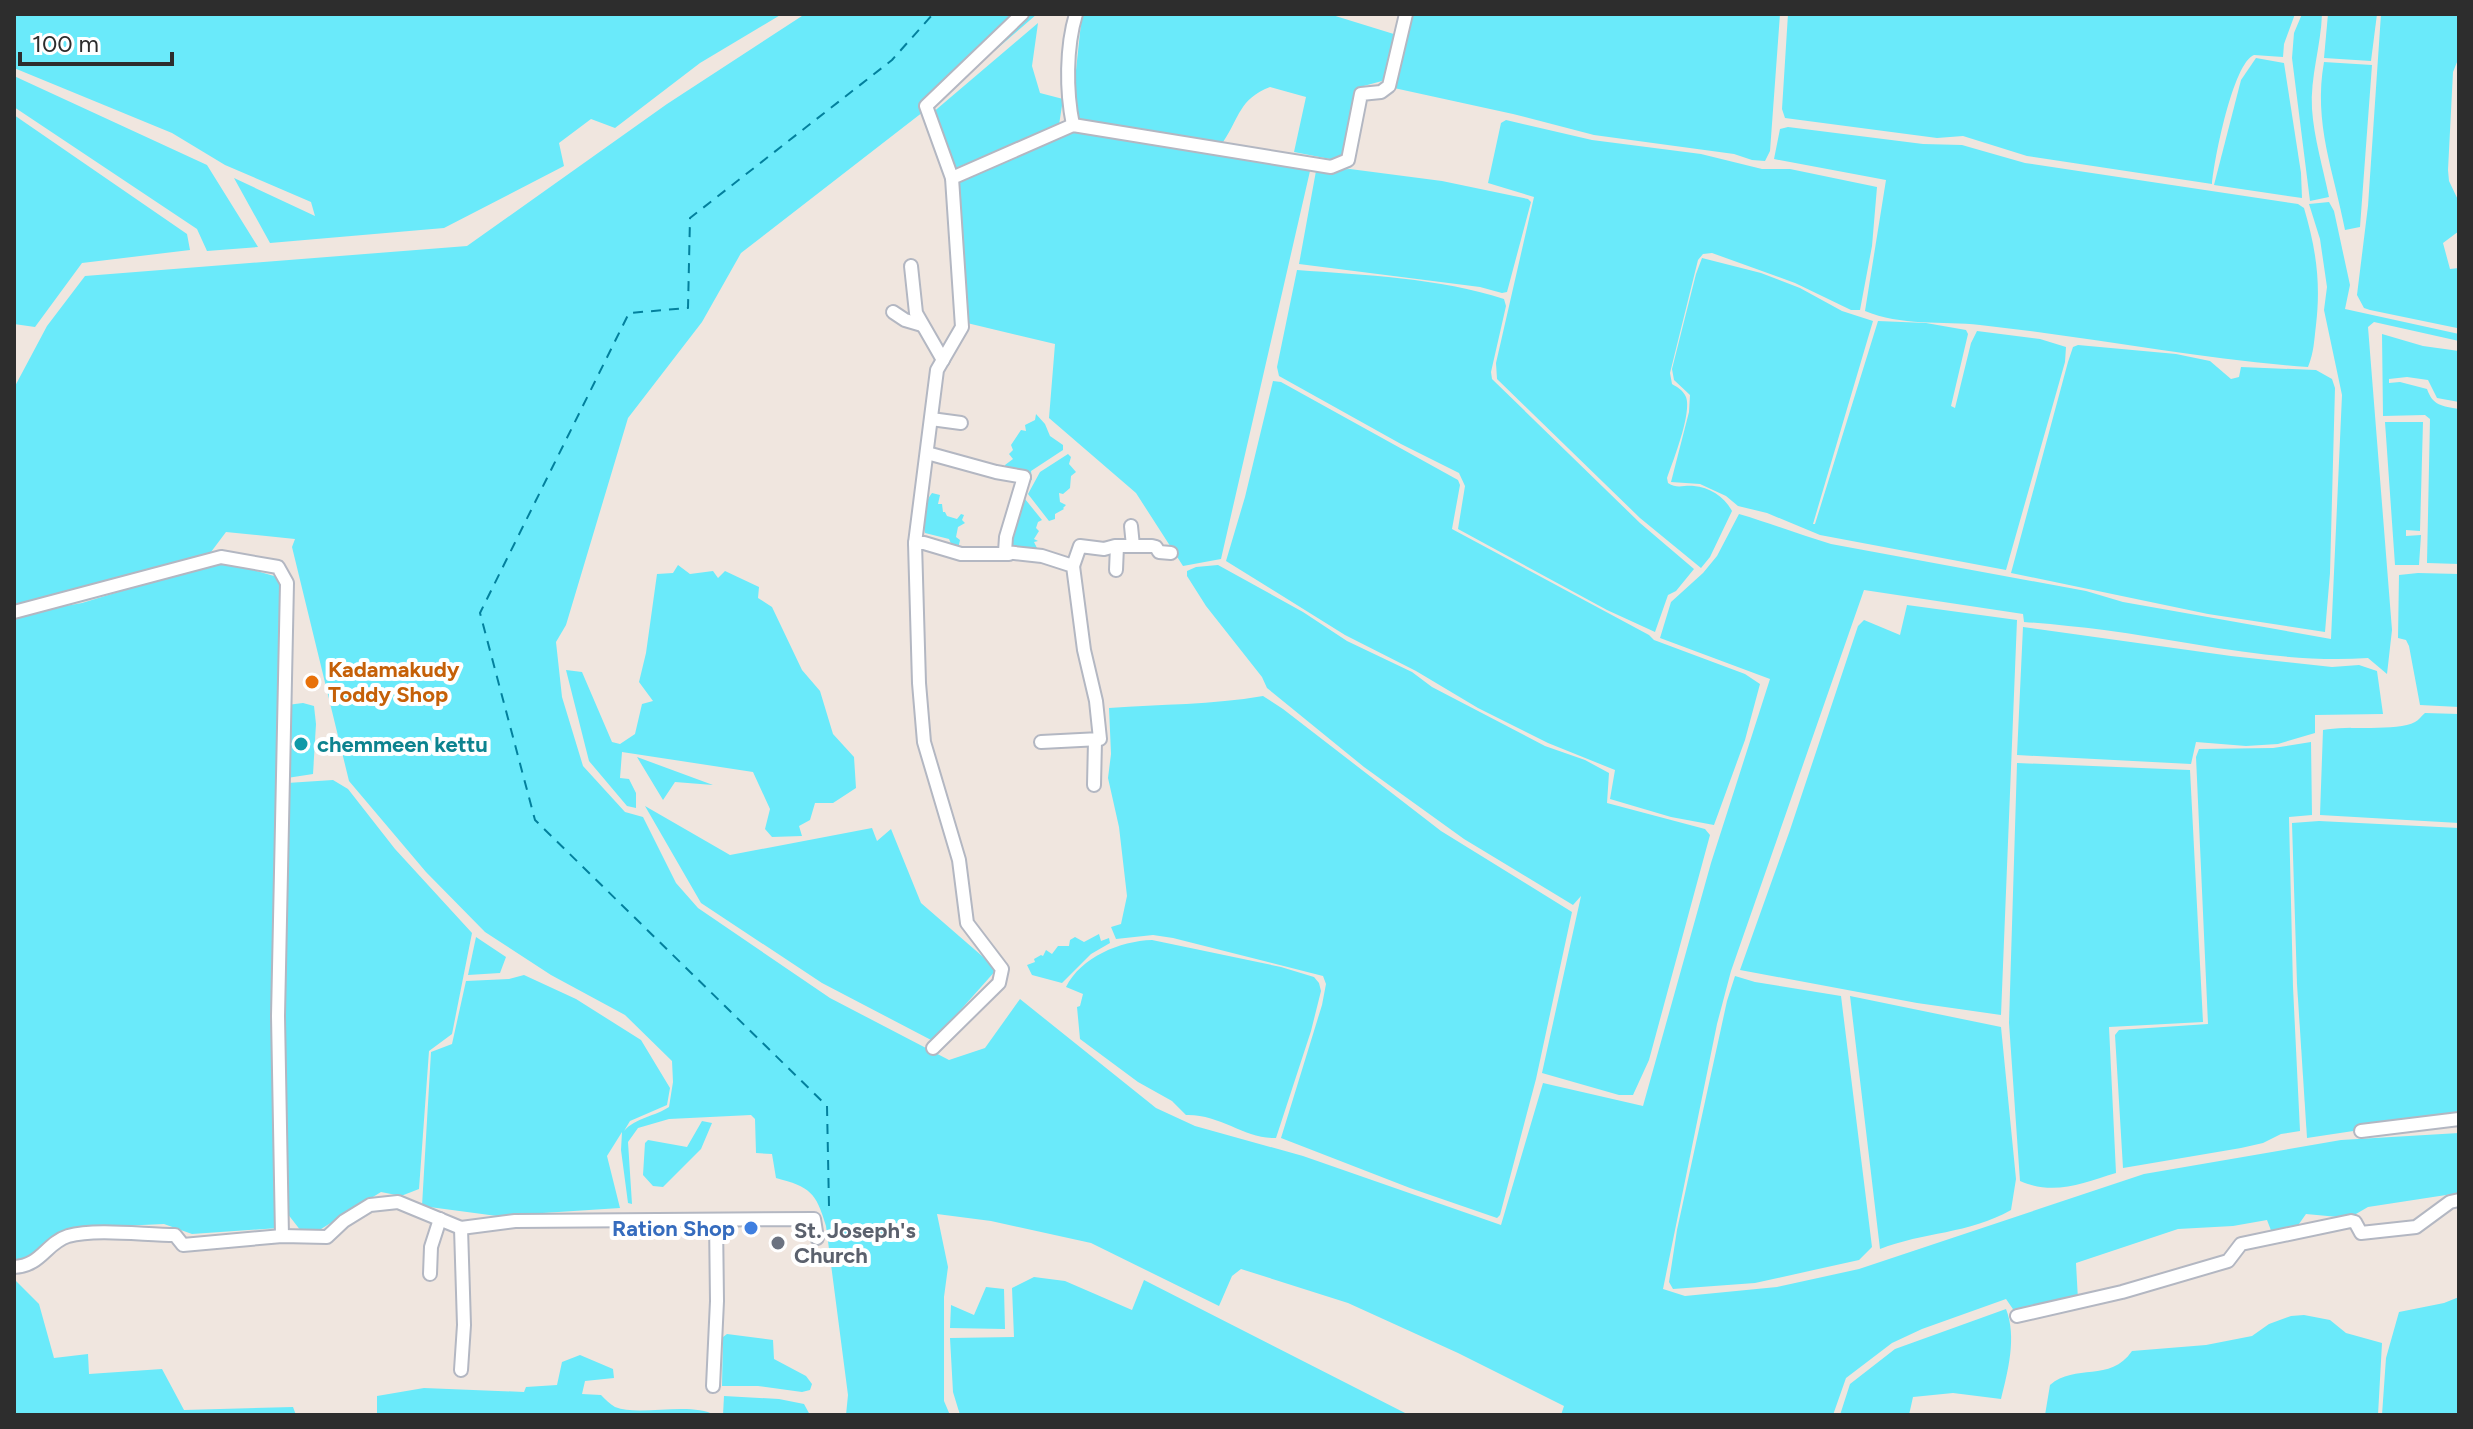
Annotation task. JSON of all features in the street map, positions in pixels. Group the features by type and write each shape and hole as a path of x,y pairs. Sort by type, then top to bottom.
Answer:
{"street":[{"path":"933,1048 999,983 1002,969 967,923 959,860 924,742 915,543 937,370 962,327 952,178 926,106 1022,14"},
{"path":"1073,125 1070,48 1076,14"},
{"path":"952,178 1073,125 1331,167 1348,160 1361,94 1381,92 1389,86 1406,14"},
{"path":"911,266 914,299 922,325 943,360"},
{"path":"893,312 922,325"},
{"path":"931,419 961,423"},
{"path":"927,453 1024,477 1004,547 1009,554"},
{"path":"1131,526 1133,546"},
{"path":"915,543 961,554 1042,556 1073,566"},
{"path":"1041,742 1100,739 1073,566 1080,546 1104,549 1117,546 1156,547 1159,552 1171,553"},
{"path":"1116,570 1117,546"},
{"path":"14,612 221,557 278,567 287,583 278,1016 282,1236"},
{"path":"1094,785 1095,741"},
{"path":"2361,1131 2459,1119"},
{"path":"2017,1316 2122,1292 2228,1261 2241,1244 2351,1221 2355,1222 2361,1233 2416,1227 2450,1202 2459,1200"},
{"path":"14,1267 37,1261 64,1237 82,1234 175,1235 183,1245 282,1236 327,1237 344,1221 370,1205 398,1202 464,1227 515,1221 814,1219 817,1238"},
{"path":"430,1274 431,1247 440,1219"},
{"path":"713,1386 717,1301 716,1220"},
{"path":"464,1227 470,1329"},
{"path":"461,1370 464,1227"}],"water":[{"path":"14,14 782,14 700,63 615,128 591,119 559,143 564,166 444,228 270,243 234,178 315,216 311,202 225,165 172,133 14,68"},
{"path":"805,14 1037,14 932,105 741,253 702,322 628,418 566,625 556,642 562,697 583,766 625,812 643,817 676,883 698,908 830,998 949,1060 985,1048 1020,999 1156,1108 1195,1126 1303,1156 1501,1225 1543,1083 1643,1106 1711,863 1770,679 1660,638 1671,602 1717,556 1739,514 1831,544 2086,591 2123,602 2331,639 2342,395 2324,310 2327,287 2320,239 2309,204 2329,202 2334,211 2350,285 2345,309 2459,334 2459,341 2374,322 2368,327 2392,630 2387,674 2368,658 2302,658 2236,651 2104,630 2024,622 2023,614 1864,590 1731,971 1717,1024 1663,1289 1685,1296 1777,1287 1859,1269 2144,1174 2341,1140 2459,1133 2459,1193 2368,1207 2349,1218 2306,1214 2294,1231 2272,1233 2267,1220 2233,1226 2178,1229 2076,1263 2078,1300 2015,1312 2006,1299 1892,1343 1846,1378 1833,1415 1561,1415 1564,1406 1348,1303 1241,1269 1232,1276 1219,1306 1091,1243 991,1221 937,1214 948,1267 944,1297 944,1401 950,1415 846,1415 848,1395 826,1226 815,1198 804,1188 776,1178 772,1154 756,1153 755,1119 751,1115 669,1119 638,1128 628,1142 632,1204 628,1203 621,1150 622,1132 607,1156 620,1208 497,1216 422,1206 431,1052 452,1044 466,981 509,979 524,975 576,999 641,1040 670,1088 667,1105 630,1121 624,1131 669,1107 672,1061 625,1015 551,975 485,932 426,872 349,781 292,547 295,539 226,532 208,556 14,608 14,388 47,326 85,276 467,246 667,104"},
{"path":"1082,14 1329,14 1397,35 1382,81 1360,87 1353,104 1343,157 1335,160 1294,152 1306,97 1270,87 1246,103 1223,142 1076,119 1074,89"},
{"path":"1411,14 1780,14 1770,151 1765,161 1752,160 1734,154 1594,135 1394,88"},
{"path":"1788,14 2295,14 2284,44 2283,57 2254,55 2239,75 2216,155 2212,184 2027,156 1963,136 1937,138 1785,118 1782,109"},
{"path":"2302,14 2322,14 2312,109 2329,197 2310,201 2292,58 2294,33"},
{"path":"2328,14 2377,14 2371,61 2324,58"},
{"path":"2381,14 2459,14 2459,57 2453,72 2448,170 2449,181 2459,202 2459,231 2443,243 2450,269 2459,268 2457,328 2370,310 2364,308 2357,295 2368,206"},
{"path":"1038,23 1032,66 1040,93 1063,99 1059,125 951,170 931,114"},
{"path":"2256,58 2284,63 2302,198 2214,185 2241,80"},
{"path":"2324,62 2372,65 2360,227 2345,230 2323,127 2321,84"},
{"path":"14,76 207,165 258,247 207,251 197,229 14,107"},
{"path":"14,115 187,234 190,250 82,263 35,327 14,324"},
{"path":"1506,120 1592,140 1701,154 1762,169 1790,169 1877,187 1872,246 1860,310 1851,310 1795,283 1712,253 1703,254 1698,260 1670,373 1672,384 1683,392 1687,404 1681,437 1667,478 1668,483 1674,486 1694,486 1711,491 1721,497 1732,511 1710,557 1701,568 1640,518 1497,379 1496,363 1534,197 1488,183 1501,123"},
{"path":"1788,127 1923,144 1962,145 2025,163 2298,204 2304,208 2308,223 2318,280 2316,325 2308,367 2226,359 1980,325 1907,321 1865,311 1886,180 1774,159 1780,129"},
{"path":"1076,129 1310,171 1221,559 1183,566 1136,493 1049,418 1055,344 967,323 957,180"},
{"path":"1350,169 1442,181 1528,199 1531,202 1507,292 1299,264 1316,171"},
{"path":"1702,258 1761,273 1800,288 1842,311 1873,321 1813,524 1878,321 1926,323 1966,330 1968,334 1951,406 1955,408 1971,343 1977,331 2040,339 2066,347 2065,362 2006,570 1820,535 1767,513 1738,506 1726,496 1700,484 1671,482 1689,412 1690,395 1674,380 1672,369"},
{"path":"1297,270 1428,282 1504,299 1506,306 1492,379 1640,523 1694,569 1676,591 1668,595 1655,632 1607,610 1458,529 1465,486 1459,473 1279,376 1277,367"},
{"path":"2382,334 2423,346 2459,351 2459,402 2437,398 2428,380 2407,377 2389,379 2389,383 2400,382 2427,389 2435,402 2459,409 2459,564 2427,563 2430,419 2425,415 2383,416"},
{"path":"2073,347 2176,354 2210,361 2231,379 2239,377 2241,367 2316,370 2332,379 2335,388 2330,573 2325,632 2208,614 2011,573 2068,362"},
{"path":"1273,381 1281,382 1458,480 1460,485 1452,529 1654,640 1745,674 1760,684 1745,740 1714,825 1671,817 1610,799 1615,770 1548,743 1478,708 1416,671 1345,635 1226,561"},
{"path":"1036,414 1050,436 1063,445 1063,450 1031,471 1032,480 1028,480 1006,470 1005,465 1013,459 1009,454 1013,450 1011,445 1021,430 1026,431 1025,425 1035,420"},
{"path":"2385,422 2423,422 2420,531 2406,530 2406,536 2421,535 2419,565 2395,565"},
{"path":"1068,454 1071,457 1069,464 1076,472 1071,476 1070,488 1063,494 1059,493 1060,502 1066,505 1064,509 1049,521 1028,494 1040,472"},
{"path":"932,493 940,495 938,504 942,504 947,516 957,519 964,515 962,520 965,523 958,527 956,537 960,540 958,549 952,546 949,539 925,533 924,512"},
{"path":"1025,499 1042,520 1038,522 1036,528 1039,531 1034,539 1038,541 1034,542 1037,548 1010,550 1018,500"},
{"path":"221,561 274,576 284,584 278,1228 192,1234 164,1224 98,1227 27,1260 14,1260 14,615 82,603"},
{"path":"678,565 690,574 713,571 718,578 725,571 759,587 758,598 772,607 802,670 820,691 833,734 854,757 856,788 833,803 815,803 810,820 799,826 802,836 772,837 765,829 770,809 753,772 622,752 620,778 629,779 636,793 636,808 627,806 589,761 566,670 582,672 612,742 620,744 635,734 642,704 653,701 639,682 657,574 673,573"},
{"path":"1218,565 1303,612 1347,641 1412,672 1432,687 1545,746 1585,760 1609,773 1607,803 1705,829 1710,835 1649,1060 1633,1095 1619,1095 1542,1073 1581,896 1573,905 1464,839 1364,767 1267,688 1187,576 1187,571 1196,567"},
{"path":"2459,574 2459,707 2420,705 2409,646 2406,640 2398,638 2399,575"},
{"path":"1907,605 2017,620 2001,1015 1917,1003 1740,970 1858,626 1864,620 1900,635"},
{"path":"2023,627 2231,656 2332,667 2359,665 2377,671 2383,714 2315,715 2315,733 2278,744 2246,746 2196,742 2191,764 2017,755"},
{"path":"1263,696 1441,831 1572,912 1536,1079 1497,1218 1281,1138 1322,1005 1326,984 1323,976 1173,938 1153,935 1116,939 1111,927 1121,924 1127,896 1119,827 1108,778 1111,754 1109,708 1206,703"},
{"name":"chemmeen kettu","path":"303,703 314,706 313,774 287,778 287,705"},
{"path":"2425,713 2459,714 2459,823 2320,815 2323,730 2396,727 2415,722"},
{"path":"2311,742 2312,815 2289,817 2300,1131 2241,1148 2123,1168 2115,1035 2119,1030 2208,1024 2196,757 2199,749 2273,748"},
{"path":"637,757 713,785 675,782 663,800"},
{"path":"2017,763 2190,770 2203,1022 2109,1027 2116,1173 2057,1188 2020,1181 2009,1023"},
{"path":"333,780 348,789 395,849 472,933 452,1034 429,1051 419,1189 401,1196 381,1192 321,1229 301,1231 287,1213 280,1041 287,783"},
{"path":"645,806 730,855 872,828 877,841 891,829 921,903 997,969 933,1041 822,983 701,903"},
{"path":"2319,821 2459,828 2459,1115 2307,1138 2297,984 2292,823"},
{"path":"1099,934 1101,941 1109,938 1110,943 1091,954 1062,983 1032,975 1027,965 1043,956 1046,950 1052,954 1058,946 1069,946 1070,940 1075,937 1084,942"},
{"path":"476,937 506,957 500,973 468,975"},
{"path":"1152,940 1281,967 1314,977 1319,983 1321,991 1311,1031 1276,1138 1253,1135 1210,1118 1186,1115 1172,1101 1138,1082 1080,1039 1077,1007 1083,994 1066,987 1073,976 1091,959 1115,947"},
{"path":"1735,976 1841,996 1872,1247 1859,1260 1755,1283 1673,1289 1669,1282 1677,1230"},
{"path":"1850,996 2001,1027 2016,1179 2011,1210 1979,1224 1880,1249"},
{"path":"702,1121 712,1123 701,1149 663,1187 653,1186 643,1175 645,1143 648,1140 687,1147"},
{"path":"1034,1277 1065,1281 1132,1310 1144,1280 1409,1415 960,1415 953,1392 950,1338 1014,1337 1012,1288"},
{"path":"14,1279 39,1304 54,1358 88,1354 89,1374 162,1369 184,1410 293,1407 296,1415 14,1415"},
{"path":"986,1287 1004,1289 1005,1329 950,1328 951,1305 974,1315"},
{"path":"2459,1297 2459,1415 2382,1415 2386,1358 2399,1312"},
{"path":"2006,1309 2011,1342 2001,1399 1953,1393 1913,1397 1909,1415 1840,1415 1850,1384 1895,1349"},
{"path":"2304,1315 2330,1320 2346,1333 2382,1343 2378,1415 2045,1415 2050,1385 2070,1375 2113,1367 2132,1351 2206,1345 2252,1336 2269,1324"},
{"path":"727,1334 773,1340 774,1359 806,1376 812,1384 810,1390 722,1386 723,1337"},
{"path":"580,1355 613,1369 614,1378 585,1381 582,1394 601,1395 615,1407 625,1410 692,1409 715,1415 377,1415 377,1396 424,1388 524,1392 526,1387 557,1385 562,1362"},
{"path":"724,1396 779,1399 804,1404 810,1415 723,1415"}],"ferry route":[{"path":"829,1206 827,1106 535,820 480,613 629,313 688,308 690,218 892,60 933,14"}],"place":[{"name":"Kadamakudy Toddy Shop","path":"312,682"},
{"name":"chemmeen kettu","path":"301,744"},
{"name":"Ration Shop","path":"751,1228"},
{"name":"St. Joseph's Church","path":"778,1243"}]}
